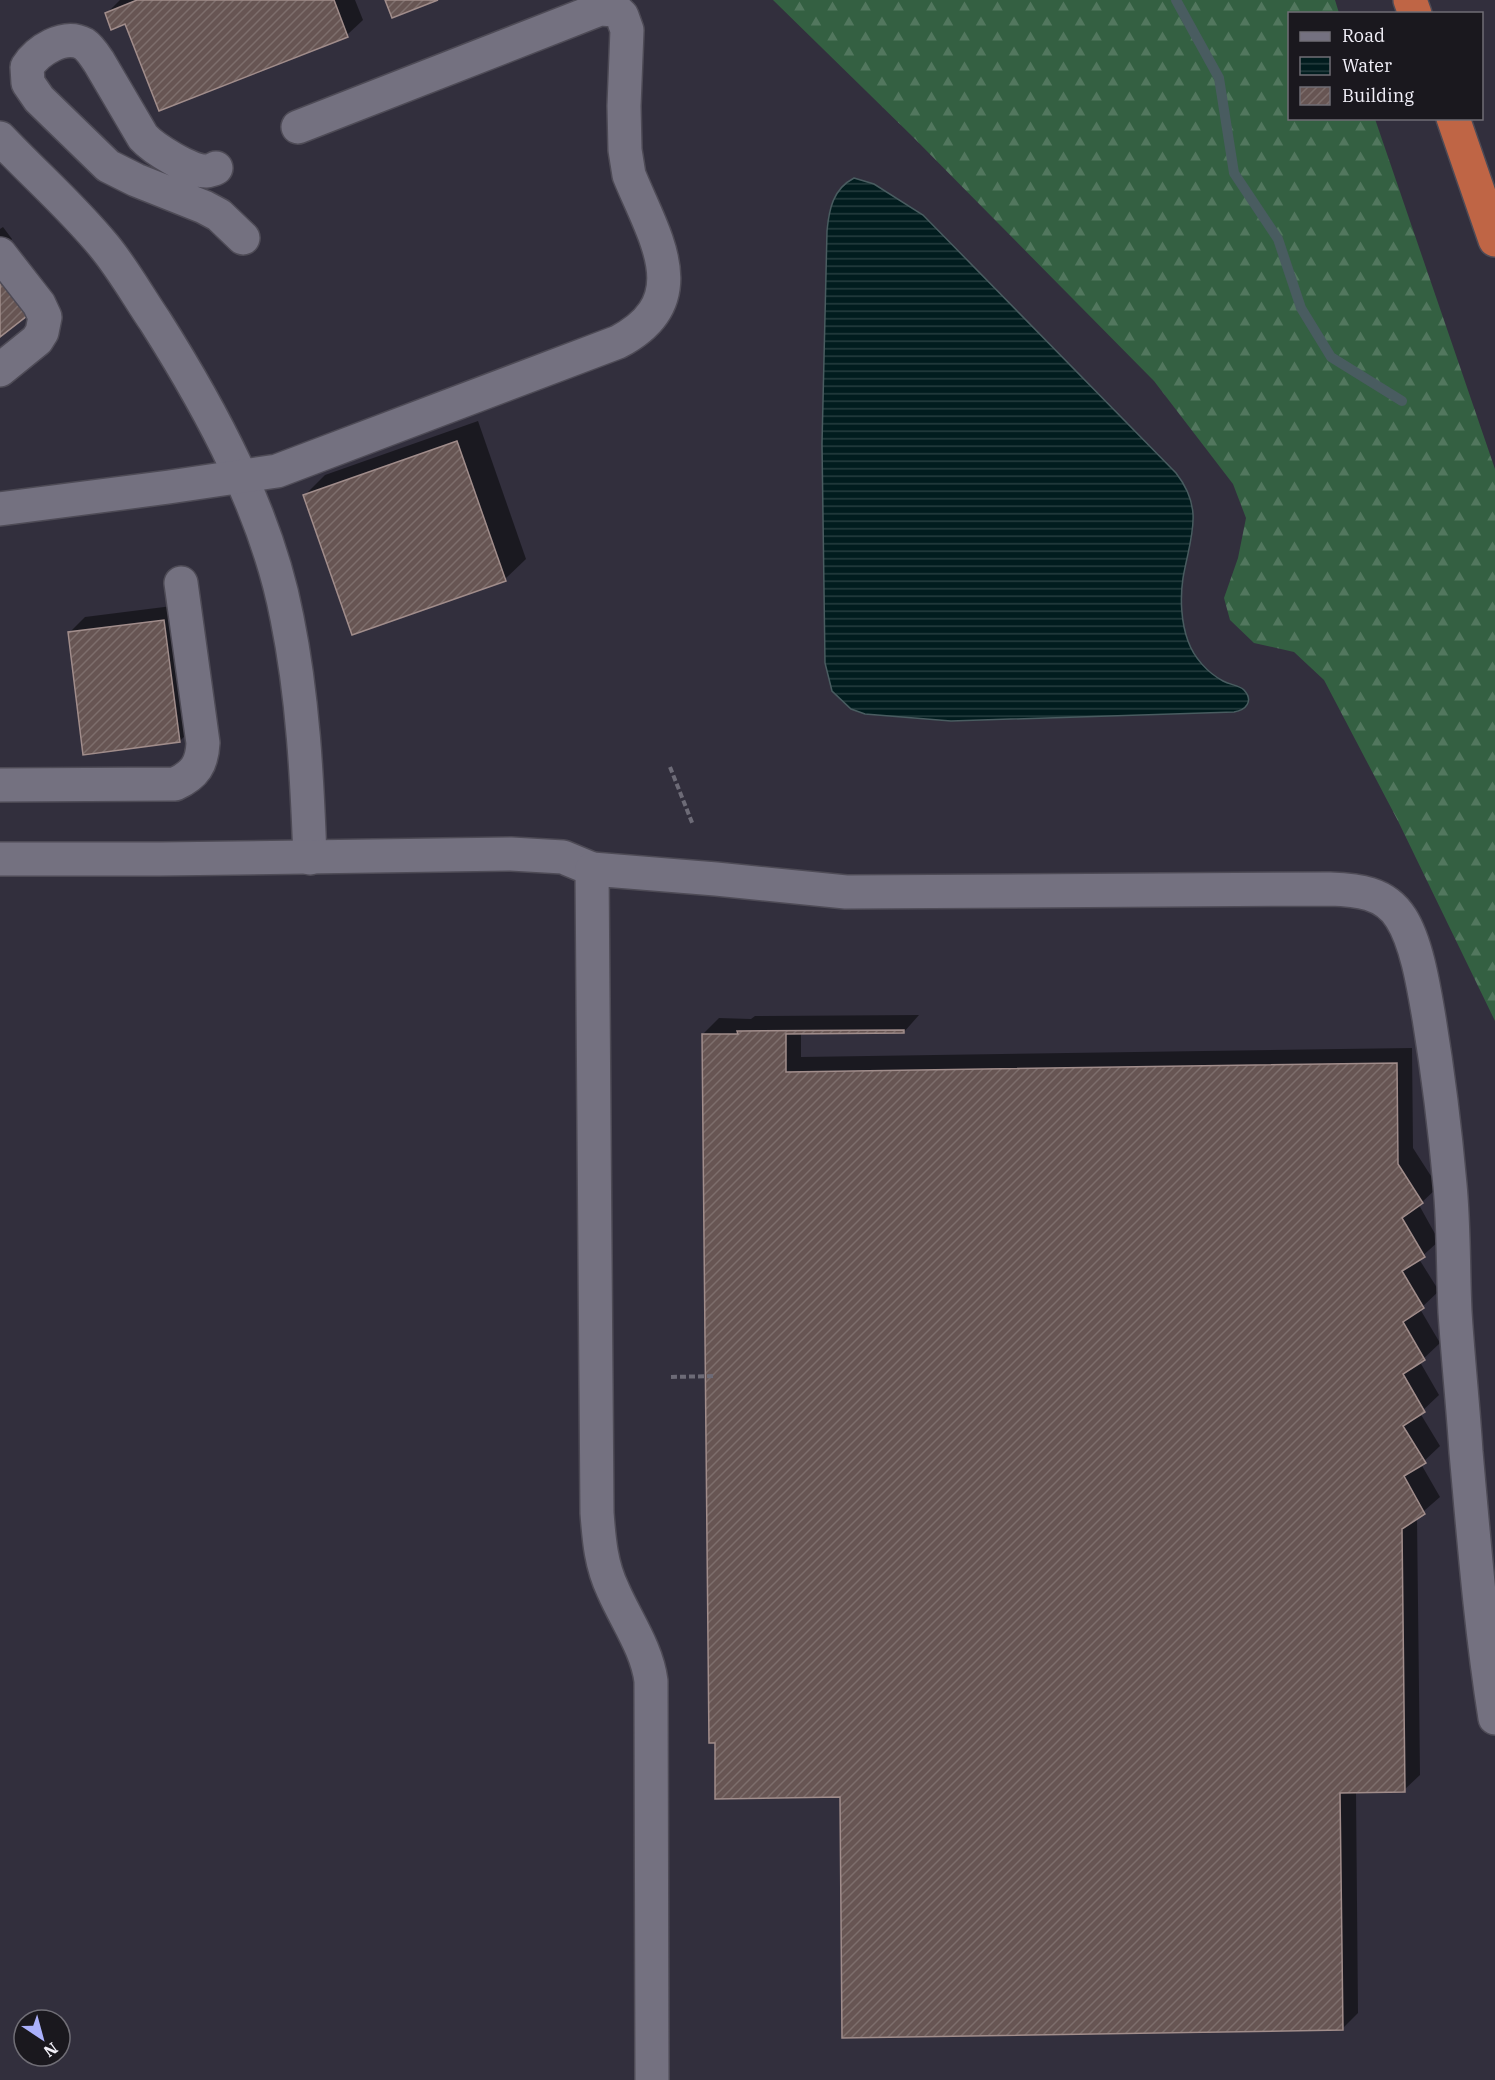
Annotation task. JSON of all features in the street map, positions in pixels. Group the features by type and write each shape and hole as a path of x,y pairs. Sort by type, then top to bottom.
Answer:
{"highway":[{"path":"1454,120 1495,240"}],"street":[{"path":"0,509 284,469 618,342 646,324 654,313 664,288 663,261 629,175 624,106 627,30 625,22 616,10 600,9 298,127"},
{"path":"216,168 208,171 198,169 163,154 150,145 99,62 81,43 68,42 51,46 37,54 27,67 28,83 39,99 108,166 211,211 243,238"},
{"path":"0,138 51,188 106,249 171,348 224,441 268,550 287,615 297,670 303,733 310,858"},
{"path":"0,254 39,304 45,317 42,332 37,340 0,370"},
{"path":"0,785 175,784 193,773 200,764 203,743 181,583"},
{"path":"0,859 531,855 563,857 592,869 846,892 1329,889 1359,890 1374,894 1387,902 1401,918 1411,939 1425,990 1435,1057 1450,1186 1455,1313 1473,1540 1486,1662 1495,1718"},
{"path":"592,869 597,1513 602,1562 613,1591 646,1660 651,1681 652,2080"}],"path":[{"path":"670,767 693,825"},
{"path":"672,1377 716,1376"}],"green space":[{"path":"773,0 1335,0 1339,12 1288,12 1288,120 1375,120 1495,469 1495,1021 1398,821 1324,680 1294,652 1254,643 1230,620 1224,598 1238,558 1246,518 1233,484 1154,381 912,136"}],"water":[{"path":"854,178 874,184 923,215 1176,473 1185,486 1193,512 1192,537 1182,594 1186,634 1194,653 1212,674 1244,690 1248,698 1245,707 1234,712 951,721 865,714 851,709 832,691 825,663 822,444 827,231 833,200 841,188"}],"building":[{"path":"137,0 334,0 348,37 159,111 125,24 111,30 105,13"},
{"path":"385,0 438,0 392,18"},
{"path":"0,269 32,312 0,337"},
{"path":"457,441 506,581 352,635 303,495"},
{"path":"164,620 180,742 83,755 68,632"},
{"path":"904,1030 904,1033 786,1034 786,1072 1397,1063 1398,1164 1423,1203 1402,1218 1425,1257 1402,1271 1424,1308 1403,1322 1425,1360 1403,1374 1425,1412 1403,1426 1426,1463 1404,1476 1425,1514 1402,1529 1405,1792 1340,1793 1343,2030 842,2038 840,1797 715,1799 715,1743 709,1743 702,1034 738,1034 737,1031"}],"waterway":[{"path":"1176,0 1219,78 1234,173 1278,239 1301,308 1331,357 1402,401"}]}
